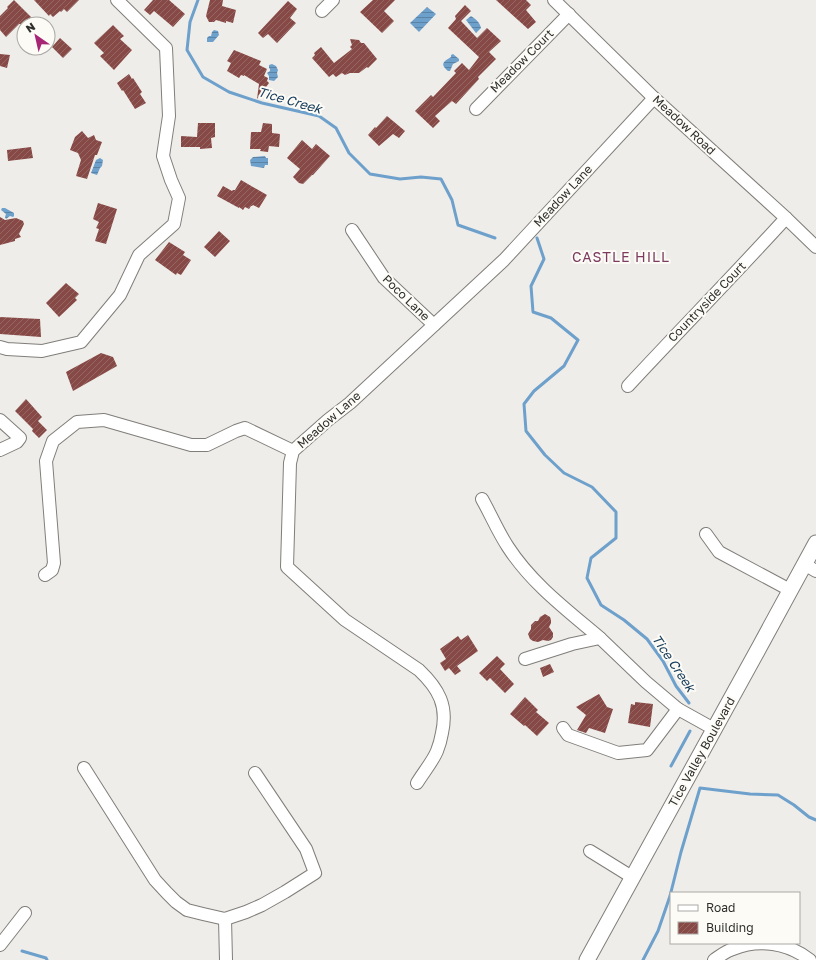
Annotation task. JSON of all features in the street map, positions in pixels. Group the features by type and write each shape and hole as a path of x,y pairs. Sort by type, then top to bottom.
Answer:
{"street":[{"path":"0,347 42,350 81,342 120,295 139,255 174,224 179,198 163,156 169,116 166,48 117,0"},
{"path":"322,11 333,0"},
{"name":"Meadow Road","path":"554,0 654,98 816,247"},
{"name":"Meadow Court","path":"476,109 569,14"},
{"name":"Meadow Lane","path":"417,783 437,752 444,723 443,706 436,691 419,670 345,620 287,567 290,463 294,451 328,420 350,403 504,260 654,98"},
{"name":"Countryside Court","path":"628,386 786,218"},
{"name":"Poco Lane","path":"352,230 384,278 434,326"},
{"path":"0,420 20,438 17,442 0,450"},
{"path":"45,575 52,570 54,563 46,461 53,441 77,422 104,420 191,445 207,445 245,428 294,451"},
{"path":"482,499 508,547 531,577 547,593 600,638 646,682 678,709 714,729"},
{"path":"706,534 719,552 790,590"},
{"name":"Tice Valley Boulevard","path":"586,960 790,590 810,568 816,542"},
{"path":"525,659 572,644 600,638"},
{"path":"563,728 568,735 618,753 647,750 678,709"},
{"path":"84,768 155,880 171,898 187,910 225,919 262,905 315,873 306,849 254,772"},
{"path":"590,851 632,877"},
{"path":"0,945 25,913"},
{"path":"225,919 226,960"},
{"path":"714,960 731,949 753,944"},
{"path":"770,944 789,948 804,955 810,960"}],"water":[{"path":"427,7 436,14 419,32 410,23"},
{"path":"471,16 478,21 481,28 476,33 466,20"},
{"path":"214,30 218,31 219,35 213,42 207,42 207,38 211,36"},
{"path":"453,54 459,59 459,61 453,64 450,71 448,71 443,65"},
{"path":"272,64 276,66 278,70 278,77 274,81 269,80 267,73 270,71 269,65"},
{"path":"265,156 268,158 268,165 265,165 264,168 251,166 250,160 253,157"},
{"path":"100,158 103,160 102,166 97,175 91,173 96,160"},
{"path":"2,208 14,213 14,216 10,216 6,219 6,214 1,210"}],"building":[{"path":"14,0 30,16 16,16 16,27 6,37 0,30 0,16 8,8 7,7"},
{"path":"34,0 79,0 67,12 64,9 54,16 50,14 49,16"},
{"path":"153,0 169,0 185,14 173,27 154,11 150,15 144,10"},
{"path":"210,0 223,0 222,6 236,10 233,23 226,21 226,23 216,20 214,22 209,22 206,16"},
{"path":"373,0 395,0 384,11 394,21 382,33 360,12"},
{"path":"496,0 526,0 531,5 526,10 536,22 528,29"},
{"path":"288,1 297,9 290,18 296,23 277,43 268,34 263,38 258,33"},
{"path":"465,5 471,11 461,21 477,38 487,28 501,41 489,52 496,59 478,77 479,79 456,104 452,101 435,116 440,121 433,128 415,111 431,95 433,97 456,73 454,71 462,63 469,70 479,57 448,28 456,19 455,16"},
{"path":"113,25 124,36 120,39 132,50 114,70 100,56 104,53 94,43"},
{"path":"60,38 72,49 63,58 56,51 56,42"},
{"path":"350,39 359,40 361,43 364,43 377,59 368,68 367,67 359,73 350,73 345,75 342,73 336,77 333,74 329,77 312,58 315,55 314,53 321,47 334,63 352,49 350,47 352,45"},
{"path":"234,50 261,61 259,65 267,69 264,76 268,78 267,81 269,83 257,99 259,84 244,75 241,75 239,78 227,71 231,63 227,61"},
{"path":"0,54 10,55 7,68 0,66"},
{"path":"129,74 142,92 140,94 146,103 135,109 117,83"},
{"path":"387,116 405,131 399,138 393,134 379,146 368,135"},
{"path":"198,123 215,123 215,137 211,138 212,148 200,149 200,147 181,147 181,136 197,137"},
{"path":"263,123 272,124 272,133 280,134 279,147 269,146 268,152 260,151 261,149 250,149 251,132 261,132"},
{"path":"82,131 88,138 94,135 96,140 102,142 97,155 95,155 87,179 76,176 81,160 78,153 70,150 75,137"},
{"path":"302,140 312,149 316,144 330,156 303,184 299,183 293,177 300,169 287,158"},
{"path":"31,147 33,158 8,161 7,150"},
{"path":"241,180 267,195 259,208 253,205 249,209 245,207 243,210 217,196 223,186 232,191 235,190"},
{"path":"98,203 117,209 106,244 95,241 99,229 96,228 99,222 93,219"},
{"path":"0,217 5,220 16,218 23,221 24,224 19,234 21,237 15,239 15,241 0,245"},
{"path":"219,231 230,241 215,257 204,247"},
{"path":"169,242 185,252 183,255 191,260 181,275 177,273 176,275 155,260"},
{"path":"66,283 79,294 75,298 77,300 59,317 46,303"},
{"path":"0,317 40,319 41,337 0,334"},
{"path":"101,353 113,357 117,366 73,391 66,372"},
{"path":"26,399 42,417 38,421 47,430 39,438 32,431 33,429 15,411"},
{"path":"545,614 550,617 551,623 549,627 553,633 553,637 548,641 533,641 530,639 528,634 531,629 531,625"},
{"path":"468,635 478,651 457,666 461,671 455,675 449,668 445,671 440,663 446,659 440,649 458,636 461,640"},
{"path":"497,656 505,664 500,669 514,684 505,693 490,678 487,681 479,673"},
{"path":"550,664 554,672 543,677 540,668"},
{"path":"599,694 607,707 613,709 605,733 589,728 586,733 577,730 586,715 576,707"},
{"path":"525,697 538,710 536,712 549,723 537,736 510,714"},
{"path":"635,702 653,704 650,727 628,723 631,704 635,705"}],"waterway":[{"name":"Tice Creek","path":"198,0 190,22 187,50 203,77 229,92 262,103 319,116 336,128 349,153 370,174 400,179 421,177 441,179 452,200 458,225 495,238"},
{"name":"Tice Creek","path":"537,238 544,259 531,286 533,312 551,318 578,340 564,366 534,391 524,404 526,431 545,455 564,473 592,487 616,512 616,538 591,558 587,578 601,605 624,620 647,639 663,661 676,686 689,703"},
{"name":"Tice Creek","path":"671,766 690,731"},
{"name":"Tice Creek","path":"671,892 700,788 750,794 778,795 809,817 816,820"},
{"name":"Tice Creek","path":"643,960 658,931 670,896"},
{"name":"Tice Creek","path":"22,951 46,958 47,960"}],"district":[{"name":"CASTLE HILL","path":"621,257"}]}
